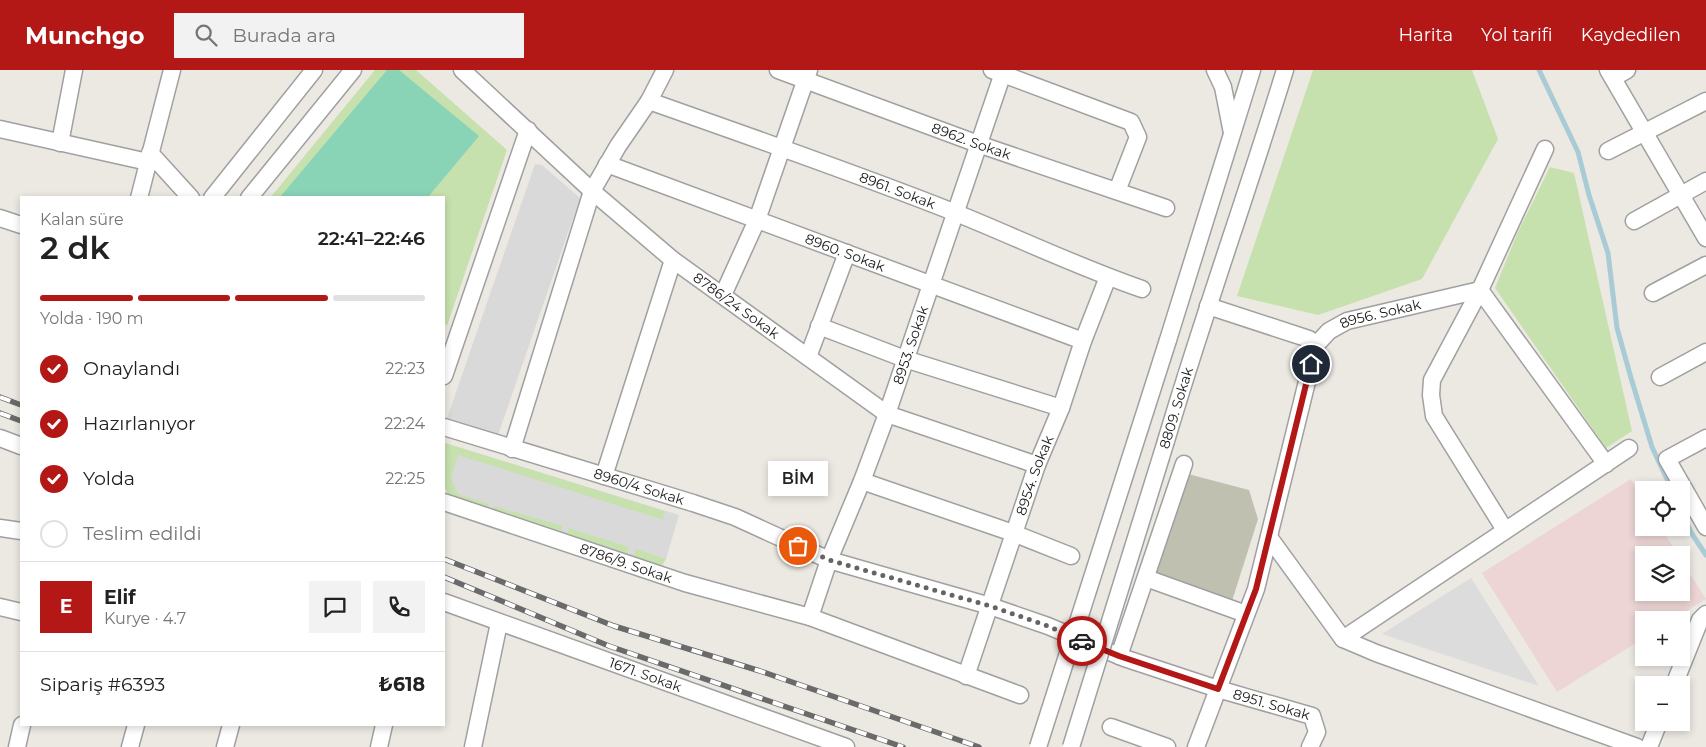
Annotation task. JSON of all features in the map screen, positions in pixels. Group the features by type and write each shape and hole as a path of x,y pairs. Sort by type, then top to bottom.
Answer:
{"street":[{"path":"60,143 74,70"},
{"path":"140,196 172,70"},
{"path":"214,196 314,70"},
{"path":"250,196 353,70"},
{"path":"462,70 592,191"},
{"path":"512,449 592,191 607,164 649,101 665,70"},
{"name":"8962. Sokak","path":"778,70 808,75 978,144 1166,208"},
{"path":"1215,70 1223,87 1232,135"},
{"name":"8809. Sokak","path":"1038,747 1252,70"},
{"name":"8809. Sokak","path":"1071,747 1194,345 1286,70"},
{"path":"1627,70 1610,74 1706,238"},
{"path":"999,71 1131,122 1138,137 1117,192"},
{"name":"8953. Sokak","path":"810,617 829,560 862,481 887,414 932,284 978,144 999,71"},
{"path":"723,295 757,220 808,75"},
{"name":"8961. Sokak","path":"649,101 956,213 1108,277 1142,289"},
{"path":"1608,151 1706,101"},
{"path":"0,129 60,143 149,158 188,196"},
{"path":"445,373 528,130"},
{"path":"1505,530 1434,416 1431,395 1432,380 1480,290 1545,149"},
{"name":"8960. Sokak","path":"607,164 1083,341"},
{"path":"1634,221 1706,181"},
{"name":"8786/24 Sokak","path":"592,191 673,260 887,414 1037,465"},
{"path":"0,218 20,226"},
{"path":"808,357 847,253"},
{"path":"604,476 673,260"},
{"path":"1653,293 1706,265"},
{"name":"8954. Sokak","path":"966,676 1037,465 1061,408 1083,341 1108,277"},
{"path":"1480,290 1606,464"},
{"name":"8956. Sokak","path":"1316,345 1329,331 1347,321 1480,290"},
{"path":"1196,747 1256,589 1316,345 1309,339 1208,306"},
{"path":"819,326 905,359 1061,408"},
{"path":"1660,376 1706,352"},
{"name":"8960/4 Sokak","path":"445,427 735,518 829,560"},
{"path":"0,438 20,446"},
{"path":"1705,523 1667,459 1706,438"},
{"path":"1344,639 1629,448"},
{"path":"1119,656 1184,464"},
{"path":"862,481 1071,556"},
{"name":"8786/9. Sokak","path":"445,502 685,583 810,617 1020,696"},
{"path":"0,528 20,531"},
{"path":"1269,536 1344,639 1376,653 1637,747"},
{"name":"8951. Sokak","path":"829,560 990,606 1048,626 1119,656 1218,689 1312,716 1317,732 1310,747"},
{"path":"1146,578 1246,614"},
{"name":"1671. Sokak","path":"445,602 846,747"},
{"path":"0,607 20,612"},
{"path":"1678,676 1700,620 1706,614"},
{"path":"473,747 499,623"},
{"path":"17,747 22,726"},
{"path":"130,747 136,726"},
{"path":"225,747 231,726"},
{"path":"379,747 384,726"},
{"path":"1111,727 1167,747"},
{"path":"1649,747 1655,731"}],"shaded area":[{"path":"535,164 542,165 580,198 497,438 446,421"},
{"path":"445,443 679,515 666,559 661,567 453,501 445,489"},
{"path":"1188,474 1249,490 1258,519 1232,601 1156,572"},
{"path":"1631,479 1635,485 1635,536 1666,536 1672,546 1635,546 1635,601 1690,601 1690,574 1706,599 1687,611 1635,611 1635,644 1557,692 1482,573"},
{"path":"1471,578 1539,686 1382,634"}],"green space":[{"path":"375,70 416,70 507,150 447,326 445,323 445,196 272,196"},
{"path":"387,70 399,70 479,136 429,196 281,196"},
{"path":"1313,70 1472,70 1498,139 1422,279 1318,315 1237,296"},
{"path":"1550,167 1574,173 1632,431 1606,448 1495,288 1517,234"},
{"path":"445,443 664,511 663,520 458,455 451,478 458,494 489,504 486,512 453,501 445,489"},
{"path":"494,506 563,526 560,535 493,514"},
{"path":"569,528 629,547 627,556 566,537"},
{"path":"636,549 666,559 661,567 633,558"}],"waterway":[{"path":"1539,70 1578,152 1589,195 1608,253 1617,328 1652,447 1668,481"},
{"path":"1690,530 1706,555"}],"railway":[{"path":"0,397 20,405"},
{"path":"0,413 20,421"},
{"path":"445,559 614,626 760,671 979,747"},
{"path":"445,577 609,646 903,747"}],"way so far":[{"path":"798,546 829,560 990,606 1048,626 1082,641"}],"place":[{"name":"BİM","path":"798,546"}],"route":[{"path":"1082,641 1119,656 1218,689 1256,589 1311,364"}]}
